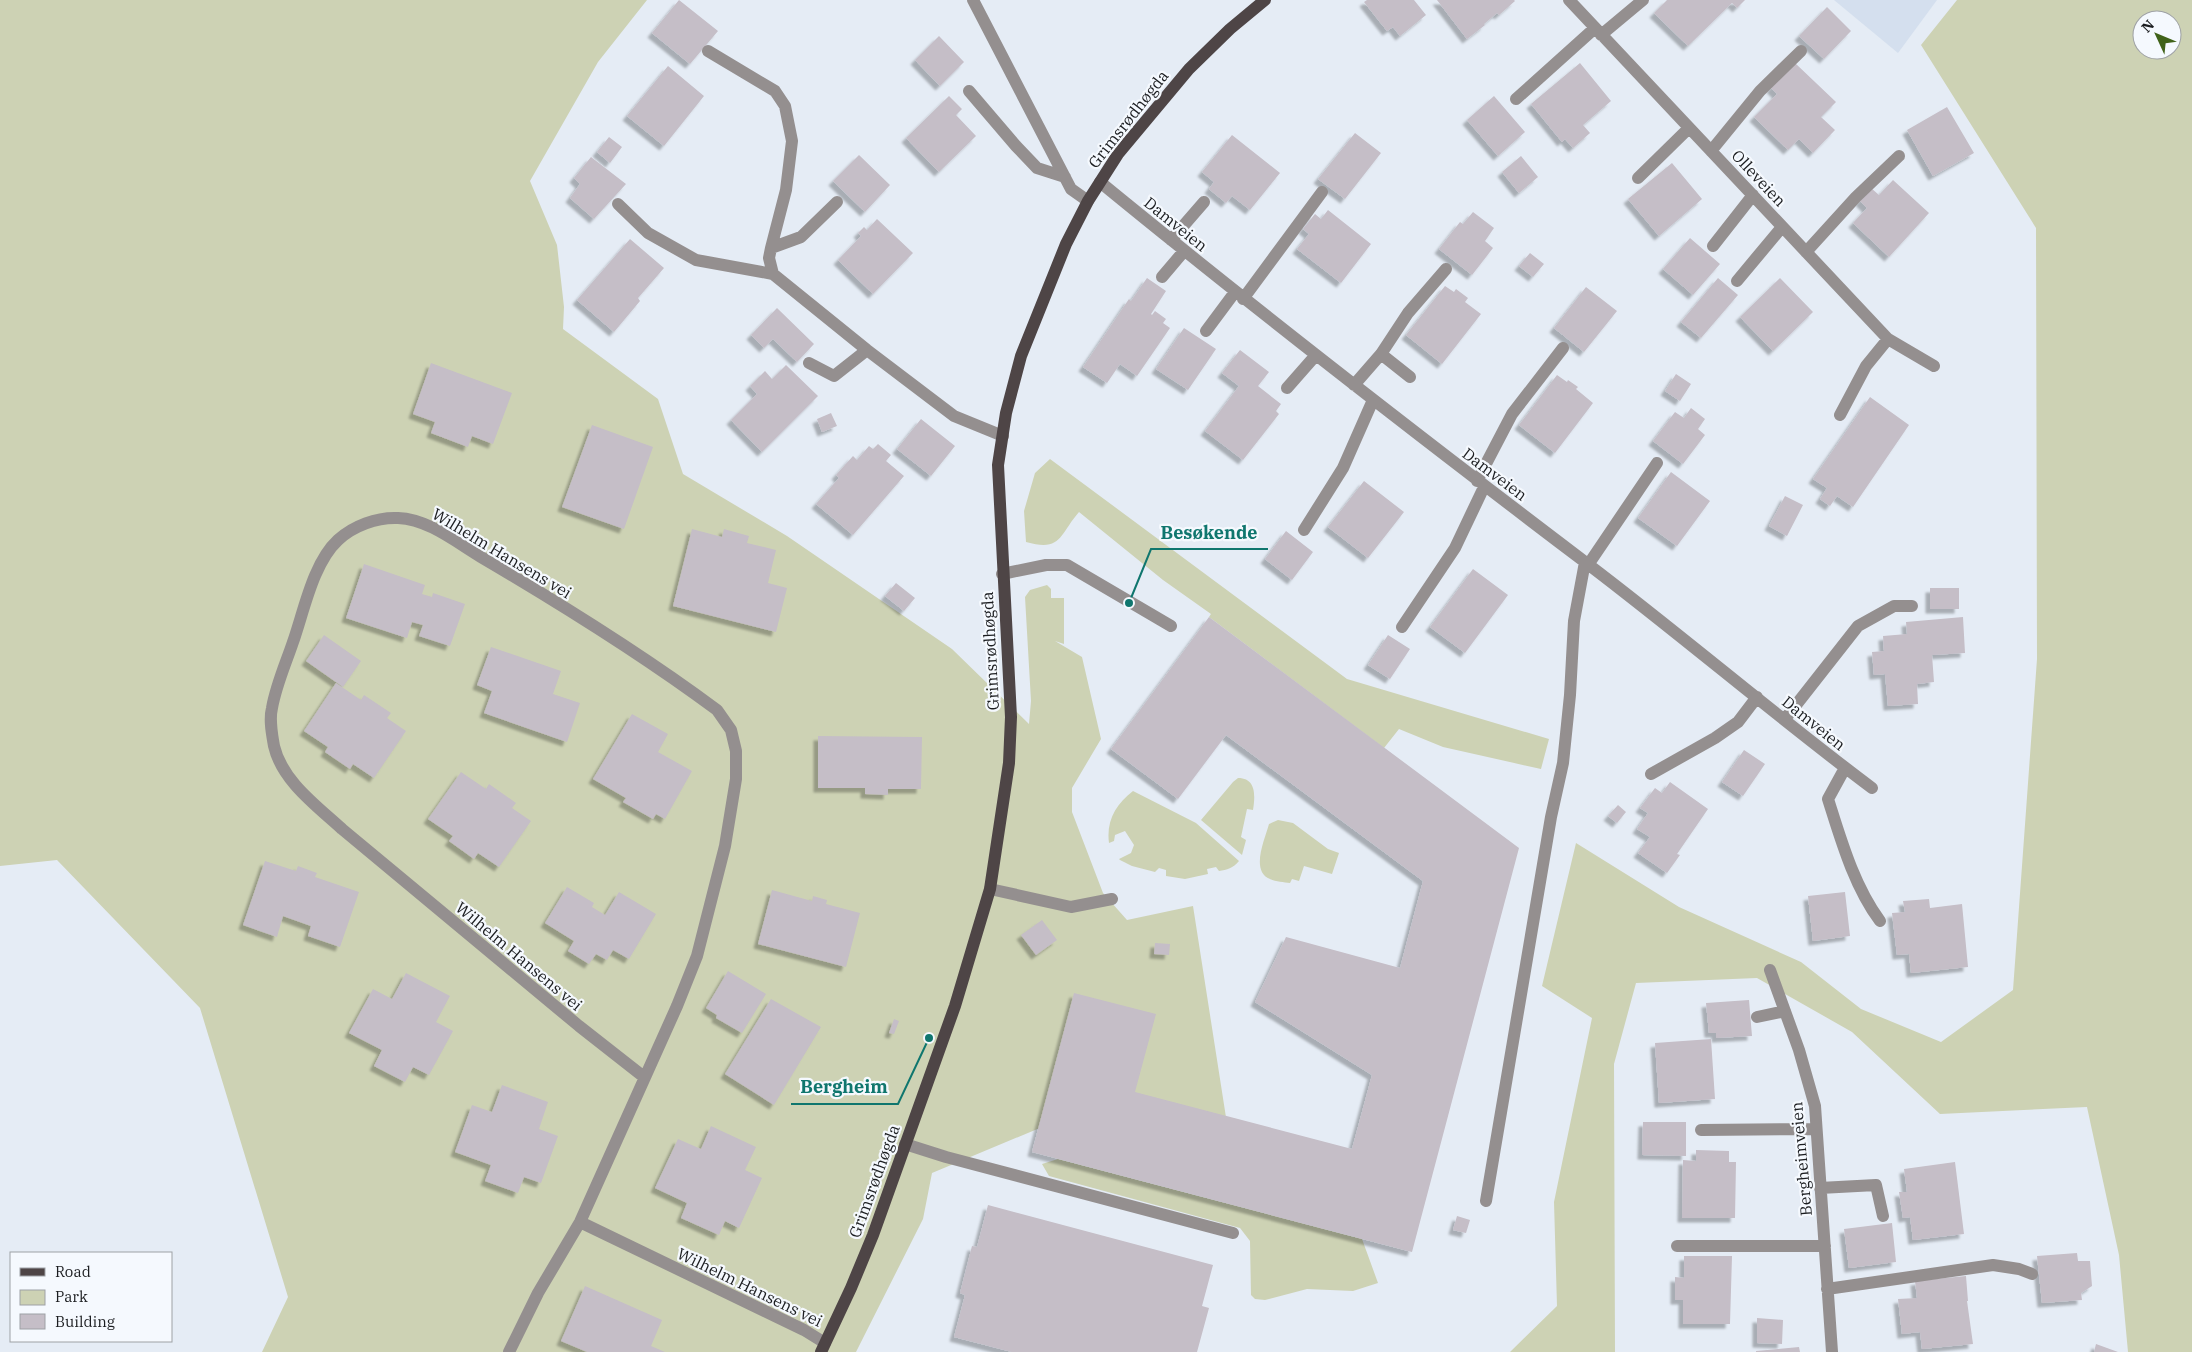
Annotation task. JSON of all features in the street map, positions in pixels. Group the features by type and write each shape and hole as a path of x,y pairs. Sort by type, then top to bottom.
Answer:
{"main road":[{"name":"Grimsrødhøgda","path":"823,1347 851,1288 873,1234 954,1006 990,889 1009,763 1009,679 1002,574 998,466 1006,413 1021,356 1066,244 1088,201 1118,154 1189,69 1230,28 1265,0"}],"street":[{"path":"973,0 1071,189 1088,201"},
{"name":"Olleveien","path":"1569,0 1888,338 1934,366"},
{"path":"1516,98 1598,32 1643,0"},
{"path":"708,51 775,91 785,106 792,141 786,190 771,248 770,258 773,274"},
{"path":"1712,151 1760,91 1801,51"},
{"path":"969,91 1016,146 1038,168 1065,177"},
{"path":"1638,178 1689,128"},
{"path":"1806,252 1856,197 1899,156"},
{"name":"Damveien","path":"1100,182 1239,295 1480,484 1587,563 1872,788"},
{"path":"1206,331 1239,295 1322,192"},
{"path":"1713,246 1753,195"},
{"path":"771,248 800,237 837,202"},
{"path":"1171,240 1204,202"},
{"path":"618,204 648,233 696,260 773,274 867,350 954,416 1003,436"},
{"path":"1737,281 1782,227"},
{"path":"1162,277 1184,251"},
{"path":"1354,385 1381,354 1408,313 1446,269"},
{"path":"1840,415 1866,366 1888,338"},
{"path":"1402,627 1455,548 1480,484 1512,414 1563,348"},
{"path":"809,363 834,376 867,350"},
{"path":"1381,354 1410,377"},
{"path":"1287,388 1316,355"},
{"path":"1304,530 1343,468 1373,400"},
{"path":"1486,1201 1551,817 1563,763 1574,621 1587,563 1657,463"},
{"name":"Wilhelm Hansens vei","path":"509,1352 538,1293 580,1222 677,1006 693,965 714,891 736,779 736,751 732,730 718,710 564,608 434,529 415,521 398,518 364,523 338,540 319,567 282,672 271,709 275,749 283,765 291,778 306,795 342,829 578,1026 644,1077"},
{"path":"1002,574 1046,565 1067,565 1171,626"},
{"path":"1785,720 1858,626 1894,606 1912,606"},
{"path":"1651,774 1715,738 1738,722 1757,697"},
{"path":"1845,768 1828,799 1839,835 1856,878 1872,910 1880,921"},
{"path":"990,889 1071,907 1112,899"},
{"name":"Bergheimveien","path":"1770,970 1799,1050 1814,1106 1832,1352"},
{"path":"1757,1017 1785,1011"},
{"path":"1701,1130 1816,1129"},
{"path":"905,1144 946,1158 1233,1233"},
{"path":"1820,1188 1876,1185 1882,1216"},
{"name":"Wilhelm Hansens vei","path":"580,1222 795,1325 823,1347"},
{"path":"1678,1246 1824,1246"},
{"path":"1827,1289 1992,1265 2019,1269 2032,1274"}],"shaded area":[{"path":"1834,0 1937,0 1898,53"}],"green space":[{"path":"0,0 647,0 598,62 530,181 557,245 564,307 563,329 658,399 683,474 787,536 952,649 1029,724 1031,701 1025,597 1030,590 1047,585 1051,589 1051,598 1064,598 1064,644 1055,641 1082,657 1101,739 1072,788 1072,812 1103,893 1127,920 1193,906 1230,1143 1047,1125 932,1173 923,1219 856,1352 262,1352 288,1297 200,1008 57,860 0,866"},
{"path":"1957,0 2192,0 2192,1352 2128,1352 2119,1255 2087,1107 1940,1114 1852,1032 1757,978 1636,983 1614,1064 1615,1352 1510,1352 1557,1306 1554,1202 1592,1018 1542,986 1576,843 1679,907 1801,962 1861,1009 1941,1042 2013,990 2037,659 2036,228 1921,45"},
{"path":"1050,459 1347,679 1549,739 1541,769 1443,747 1399,729 1384,748 1209,617 1211,614 1163,580 1079,512 1063,534 1053,543 1038,545 1026,542 1024,511 1035,473"},
{"path":"1238,778 1249,781 1254,794 1253,810 1247,809 1241,837 1246,840 1242,855 1201,820"},
{"path":"1133,791 1196,823 1239,861 1227,869 1219,871 1216,867 1207,869 1208,874 1185,879 1166,876 1166,870 1159,868 1155,872 1132,866 1120,860 1131,853 1134,845 1125,831 1115,835 1114,841 1109,843 1109,827 1117,807"},
{"path":"1278,820 1293,823 1328,849 1339,853 1332,874 1304,866 1299,881 1292,879 1290,883 1277,881 1264,875 1260,862 1262,846 1269,824"},
{"path":"1058,1159 1362,1239 1378,1283 1353,1291 1307,1289 1265,1300 1255,1299 1251,1295 1250,1241 1240,1228 1049,1176 1042,1164"}],"building":[{"path":"679,0 718,31 690,64 652,33"},
{"path":"1367,0 1414,0 1426,15 1400,36 1393,27 1387,31 1364,2"},
{"path":"1437,0 1515,1 1499,15 1497,13 1467,39"},
{"path":"1667,0 1745,0 1737,8 1732,3 1688,46 1654,13"},
{"path":"1827,7 1851,31 1824,59 1799,36"},
{"path":"939,36 964,62 940,86 915,60"},
{"path":"1580,63 1611,101 1583,125 1590,133 1573,148 1565,139 1562,142 1531,104"},
{"path":"1795,63 1836,102 1821,117 1835,130 1813,153 1799,139 1788,150 1754,117 1777,94 1771,88"},
{"path":"668,66 704,96 664,146 627,116"},
{"path":"949,96 962,109 956,115 976,136 939,172 906,138"},
{"path":"1494,96 1525,132 1498,156 1467,120"},
{"path":"1947,107 1974,153 1933,176 1907,130"},
{"path":"1355,133 1381,153 1345,199 1318,179"},
{"path":"1232,135 1280,173 1250,210 1232,196 1226,203 1209,189 1214,182 1202,172"},
{"path":"609,137 622,147 610,163 597,152"},
{"path":"859,155 890,185 865,212 833,181"},
{"path":"1521,156 1538,177 1519,193 1502,172"},
{"path":"591,157 626,184 594,219 570,198 580,184 574,178"},
{"path":"1672,163 1702,199 1659,236 1628,199"},
{"path":"1893,180 1929,213 1889,257 1853,223 1867,208 1860,201 1871,188 1879,195"},
{"path":"1328,210 1371,244 1341,283 1297,249 1309,234 1303,229 1315,214 1321,219"},
{"path":"1473,212 1494,228 1485,241 1493,248 1472,275 1439,249 1460,222 1463,224"},
{"path":"877,219 913,253 873,294 838,260 861,236 858,233 864,227 867,230"},
{"path":"1690,238 1720,264 1693,295 1663,269"},
{"path":"630,239 664,268 638,298 640,301 614,332 577,300"},
{"path":"1530,253 1544,264 1533,277 1519,266"},
{"path":"1147,278 1166,291 1151,314 1155,311 1166,319 1163,323 1170,328 1137,376 1120,364 1107,383 1083,367 1129,299 1131,301"},
{"path":"1718,278 1738,295 1701,338 1681,322"},
{"path":"1780,278 1813,312 1773,351 1740,317"},
{"path":"1445,286 1454,292 1456,289 1468,298 1465,302 1481,314 1442,364 1406,335"},
{"path":"1586,287 1617,311 1584,352 1554,328"},
{"path":"777,308 814,344 797,362 773,339 764,348 751,335"},
{"path":"1184,328 1216,349 1188,390 1156,369"},
{"path":"1240,350 1269,372 1258,386 1281,404 1276,411 1279,414 1243,460 1205,431 1239,386 1222,373"},
{"path":"431,363 512,393 493,444 472,436 468,447 431,433 435,422 413,414"},
{"path":"786,365 818,396 762,452 731,420 757,394 750,386 765,371 772,379"},
{"path":"1676,374 1691,384 1680,401 1665,391"},
{"path":"1557,375 1578,387 1576,389 1593,403 1555,453 1519,425"},
{"path":"1870,397 1909,425 1853,507 1837,496 1830,506 1820,499 1827,488 1813,479"},
{"path":"1691,408 1705,419 1698,429 1705,435 1683,464 1653,441 1675,412 1684,418"},
{"path":"831,413 837,426 822,432 817,419"},
{"path":"921,419 955,446 931,476 897,449"},
{"path":"592,425 653,447 624,529 562,507"},
{"path":"878,444 891,455 886,461 904,476 853,535 816,504 839,478 836,475 853,456 857,460 869,446 873,449"},
{"path":"1671,472 1710,501 1677,546 1638,518"},
{"path":"1364,481 1404,512 1368,558 1328,527"},
{"path":"1785,496 1803,505 1787,536 1769,526"},
{"path":"692,529 722,537 724,529 749,536 747,543 776,550 768,583 787,588 776,632 673,606"},
{"path":"1286,531 1313,552 1292,580 1265,559"},
{"path":"364,564 425,585 422,594 432,597 433,593 465,604 450,646 419,636 423,625 412,622 407,638 346,618"},
{"path":"1473,569 1508,595 1465,653 1430,627"},
{"path":"896,583 915,598 904,611 885,596"},
{"path":"1930,588 1959,588 1959,609 1930,609"},
{"path":"1209,617 1519,848 1412,1252 1032,1152 1074,993 1156,1014 1135,1092 1352,1149 1372,1075 1255,1002 1286,937 1400,968 1423,881 1226,735 1178,799 1111,749"},
{"path":"1963,617 1965,653 1932,655 1934,682 1917,684 1918,704 1888,706 1885,674 1874,675 1872,652 1884,651 1883,636 1907,634 1906,622"},
{"path":"324,635 361,661 343,687 306,661"},
{"path":"1388,635 1410,649 1390,679 1368,665"},
{"path":"491,647 561,671 553,694 580,703 567,742 484,713 492,691 477,685"},
{"path":"336,683 361,700 364,695 391,713 387,718 406,731 374,778 353,764 350,769 325,752 328,747 304,731"},
{"path":"632,714 668,734 658,752 692,771 665,819 656,814 653,819 623,802 626,798 593,779"},
{"path":"818,736 922,737 921,789 888,789 888,795 865,794 865,788 818,788"},
{"path":"1744,750 1765,764 1743,796 1722,782"},
{"path":"461,772 486,789 489,784 516,803 512,808 531,821 499,867 478,853 474,859 449,841 453,836 428,819"},
{"path":"1670,782 1708,809 1677,854 1680,855 1667,873 1638,853 1650,837 1637,829 1648,813 1640,808 1655,788 1662,793"},
{"path":"1618,805 1626,812 1617,823 1608,816"},
{"path":"265,861 296,871 298,866 317,873 315,877 359,892 340,947 308,936 311,926 283,916 277,937 243,925"},
{"path":"567,887 594,903 592,907 605,915 619,892 656,914 629,959 613,950 607,960 596,954 589,964 568,951 574,941 545,923"},
{"path":"772,890 812,901 813,896 827,900 826,904 860,913 846,967 758,944"},
{"path":"1845,892 1850,936 1813,941 1808,896"},
{"path":"1929,899 1930,908 1962,904 1968,967 1911,973 1909,954 1897,955 1892,913 1905,912 1903,901"},
{"path":"1042,920 1057,940 1036,955 1021,935"},
{"path":"1155,943 1170,944 1169,955 1154,954"},
{"path":"728,971 766,994 742,1033 716,1018 717,1015 706,1008"},
{"path":"406,973 450,996 436,1022 453,1031 429,1075 413,1067 405,1082 374,1066 382,1050 349,1033 373,989 392,999"},
{"path":"771,999 821,1027 774,1105 725,1074"},
{"path":"1749,1000 1752,1036 1716,1038 1716,1033 1709,1033 1706,1003"},
{"path":"894,1019 899,1021 894,1034 889,1033"},
{"path":"1711,1039 1715,1099 1659,1103 1655,1043"},
{"path":"502,1085 548,1102 539,1129 558,1136 541,1183 524,1177 518,1193 485,1181 491,1165 455,1152 472,1105 492,1112"},
{"path":"1643,1122 1686,1122 1686,1156 1642,1155"},
{"path":"711,1126 756,1147 745,1170 762,1178 739,1228 725,1221 719,1235 681,1218 687,1203 655,1188 678,1139 701,1149"},
{"path":"1696,1150 1729,1151 1729,1162 1736,1162 1735,1218 1682,1218 1683,1160 1696,1161"},
{"path":"1955,1162 1964,1234 1913,1240 1910,1217 1903,1218 1899,1192 1907,1192 1904,1169"},
{"path":"988,1205 1213,1265 1202,1306 1209,1308 1197,1352 1012,1352 954,1337 965,1295 960,1293 972,1246 977,1247"},
{"path":"1457,1216 1470,1220 1466,1233 1453,1230"},
{"path":"1892,1223 1896,1262 1849,1268 1844,1229"},
{"path":"2077,1253 2078,1261 2090,1261 2092,1286 2081,1293 2082,1300 2042,1303 2037,1256"},
{"path":"1684,1256 1732,1256 1730,1324 1683,1324 1683,1300 1675,1300 1675,1277 1684,1278"},
{"path":"1966,1276 1967,1301 1973,1344 1922,1349 1920,1332 1902,1334 1898,1299 1917,1298 1915,1281"},
{"path":"585,1286 662,1320 651,1346 665,1352 587,1352 561,1341"},
{"path":"1757,1318 1783,1320 1782,1344 1757,1343"},
{"path":"2096,1344 2118,1352 2094,1352"},
{"path":"1799,1347 1800,1352 1756,1352 1756,1351"}],"place":[{"name":"Besøkende","path":"1129,603"},
{"name":"Bergheim","path":"929,1038"}]}
